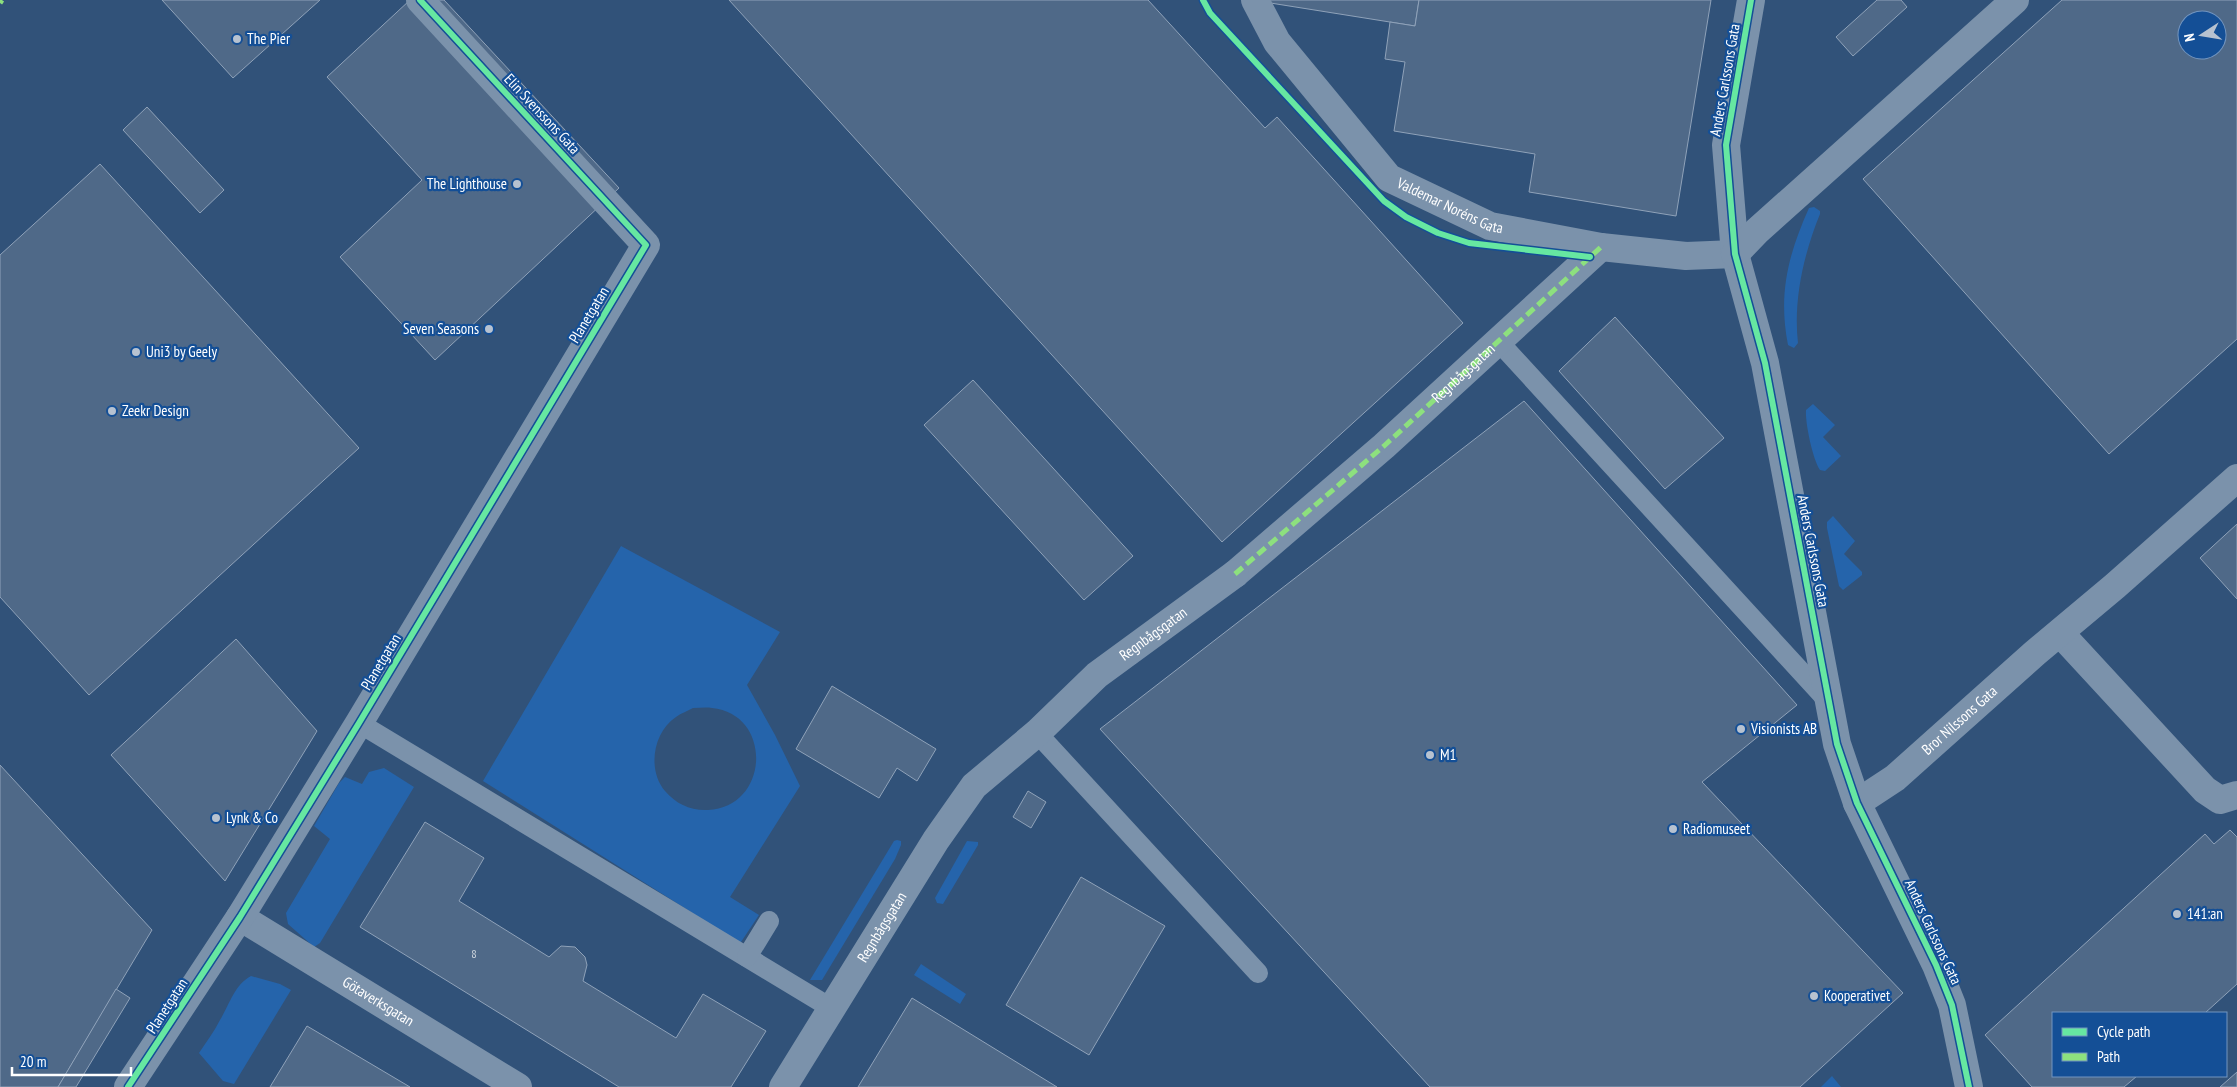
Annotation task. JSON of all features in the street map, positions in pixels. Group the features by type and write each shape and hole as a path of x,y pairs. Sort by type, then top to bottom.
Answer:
{"street":[{"name":"Elin Svenssons Gata","path":"420,0 646,245"},
{"name":"Valdemar Noréns Gata","path":"1255,0 1277,42 1389,178 1490,226 1601,247 1686,256 1735,254"},
{"name":"Anders Carlssons Gata","path":"1751,0 1726,145 1735,254 1765,363 1837,744 1857,803 1946,989 1952,1005 1969,1087"},
{"path":"1735,254 1757,231 2015,0"},
{"name":"Planetgatan","path":"128,1087 240,917 359,723 646,245"},
{"name":"Regnbågsgatan","path":"783,1087 936,840 974,786 1037,733 1097,675 1235,574 1384,446 1601,247"},
{"name":"Bror Nilssons Gata","path":"1857,803 1895,778 2237,478"},
{"path":"2060,632 2205,790 2220,800 2237,795"},
{"name":"Götaverksgatan","path":"240,917 518,1087"}],"lane":[{"path":"1498,342 1828,701"},
{"path":"359,723 831,1008"},
{"path":"1037,733 1258,973"},
{"path":"747,957 769,921"}],"shaded area":[{"path":"1814,207 1820,211 1820,214 1809,245 1801,277 1797,310 1798,343 1794,348 1788,345 1785,326 1784,309 1787,275 1795,242 1809,208"},
{"path":"1813,404 1835,425 1823,437 1841,456 1825,471 1820,470 1817,465 1808,432 1806,410"},
{"path":"1833,516 1855,541 1844,554 1862,572 1862,575 1843,590 1839,586 1827,528 1827,522"},
{"path":"621,546 780,632 747,685 775,735 800,786 730,897 759,915 739,945 691,912 483,781","holes":["693,708 712,708 732,714 746,726 754,742 756,760 753,778 743,794 728,805 708,810 690,808 669,796 659,782 656,773 655,752 662,732 676,717"]},
{"path":"384,768 414,787 320,943 314,947 288,924 286,913 330,839 314,826 339,783 345,777 362,784 369,772"},
{"path":"894,841 901,841 901,845 895,859 822,980 810,980"},
{"path":"967,841 978,842 978,845 943,904 937,903 935,898"},
{"path":"921,964 966,994 960,1004 914,975"},
{"path":"251,976 280,984 291,990 234,1084 223,1081 199,1053 240,984"},
{"path":"1832,1076 1841,1087 1821,1087"}],"building":[{"name":"The Pier","path":"162,0 320,0 233,78"},
{"name":"The Lighthouse","path":"410,0 444,0 619,188 435,360 340,257 422,180 327,77"},
{"path":"729,0 1148,0 1265,128 1277,117 1463,323 1222,542"},
{"path":"1265,0 1419,0 1415,26 1264,2"},
{"path":"1419,0 1711,0 1676,216 1529,192 1535,154 1394,131 1405,62 1385,59 1390,22 1415,26"},
{"path":"1877,0 1901,0 1907,7 1853,56 1836,37"},
{"path":"2062,0 2237,0 2237,339 2109,454 1863,179"},
{"path":"147,107 224,190 200,213 123,130"},
{"name":"Uni3 by Geely","path":"100,164 359,448 89,695 0,597 0,255"},
{"path":"1615,317 1724,438 1665,489 1559,371"},
{"path":"973,380 1133,556 1084,600 924,425"},
{"name":"M1","path":"1524,401 1797,705 1702,782 1903,993 1800,1087 1430,1087 1100,729"},
{"path":"2237,524 2237,599 2200,558"},
{"name":"Lynk & Co","path":"236,639 317,731 225,881 111,755"},
{"path":"832,686 936,749 917,781 897,768 879,798 796,749"},
{"path":"0,765 152,930 58,1087 0,1087"},
{"path":"1028,791 1046,802 1031,828 1013,817"},
{"path":"425,822 484,858 459,901 549,957 561,946 575,947 585,957 587,965 583,981 676,1038 703,994 766,1031 731,1087 619,1087 360,927"},
{"name":"141:an","path":"2230,830 2237,837 2237,984 2206,1012 2052,1012 2052,1077 2136,1077 2124,1087 2032,1087 1985,1035 2205,834 2214,844"},
{"path":"1081,877 1165,926 1089,1055 1006,1005"},
{"path":"116,989 130,998 76,1087 58,1087"},
{"path":"912,998 1057,1087 858,1087"},
{"path":"307,1026 410,1087 270,1087"},
{"path":"2237,1072 2237,1087 2220,1087"}],"marked path":[{"path":"1235,574 1384,446 1601,247"}],"cycle path":[{"path":"128,1087 240,917 359,723 646,245 420,0"},
{"path":"1203,0 1210,13 1384,201 1406,217 1438,233 1469,243 1590,257"},
{"path":"1751,0 1726,145 1735,254 1765,363 1837,744 1857,803 1936,965 1952,1005 1969,1087"}],"place":[{"name":"The Pier","path":"237,39"},
{"name":"The Lighthouse","path":"517,184"},
{"name":"Seven Seasons","path":"489,329"},
{"name":"Uni3 by Geely","path":"136,352"},
{"name":"Zeekr Design","path":"112,411"},
{"name":"Visionists AB","path":"1741,729"},
{"name":"M1","path":"1430,755"},
{"name":"Lynk & Co","path":"216,818"},
{"name":"Radiomuseet","path":"1673,829"},
{"name":"141:an","path":"2177,914"},
{"name":"Kooperativet","path":"1814,996"}]}
